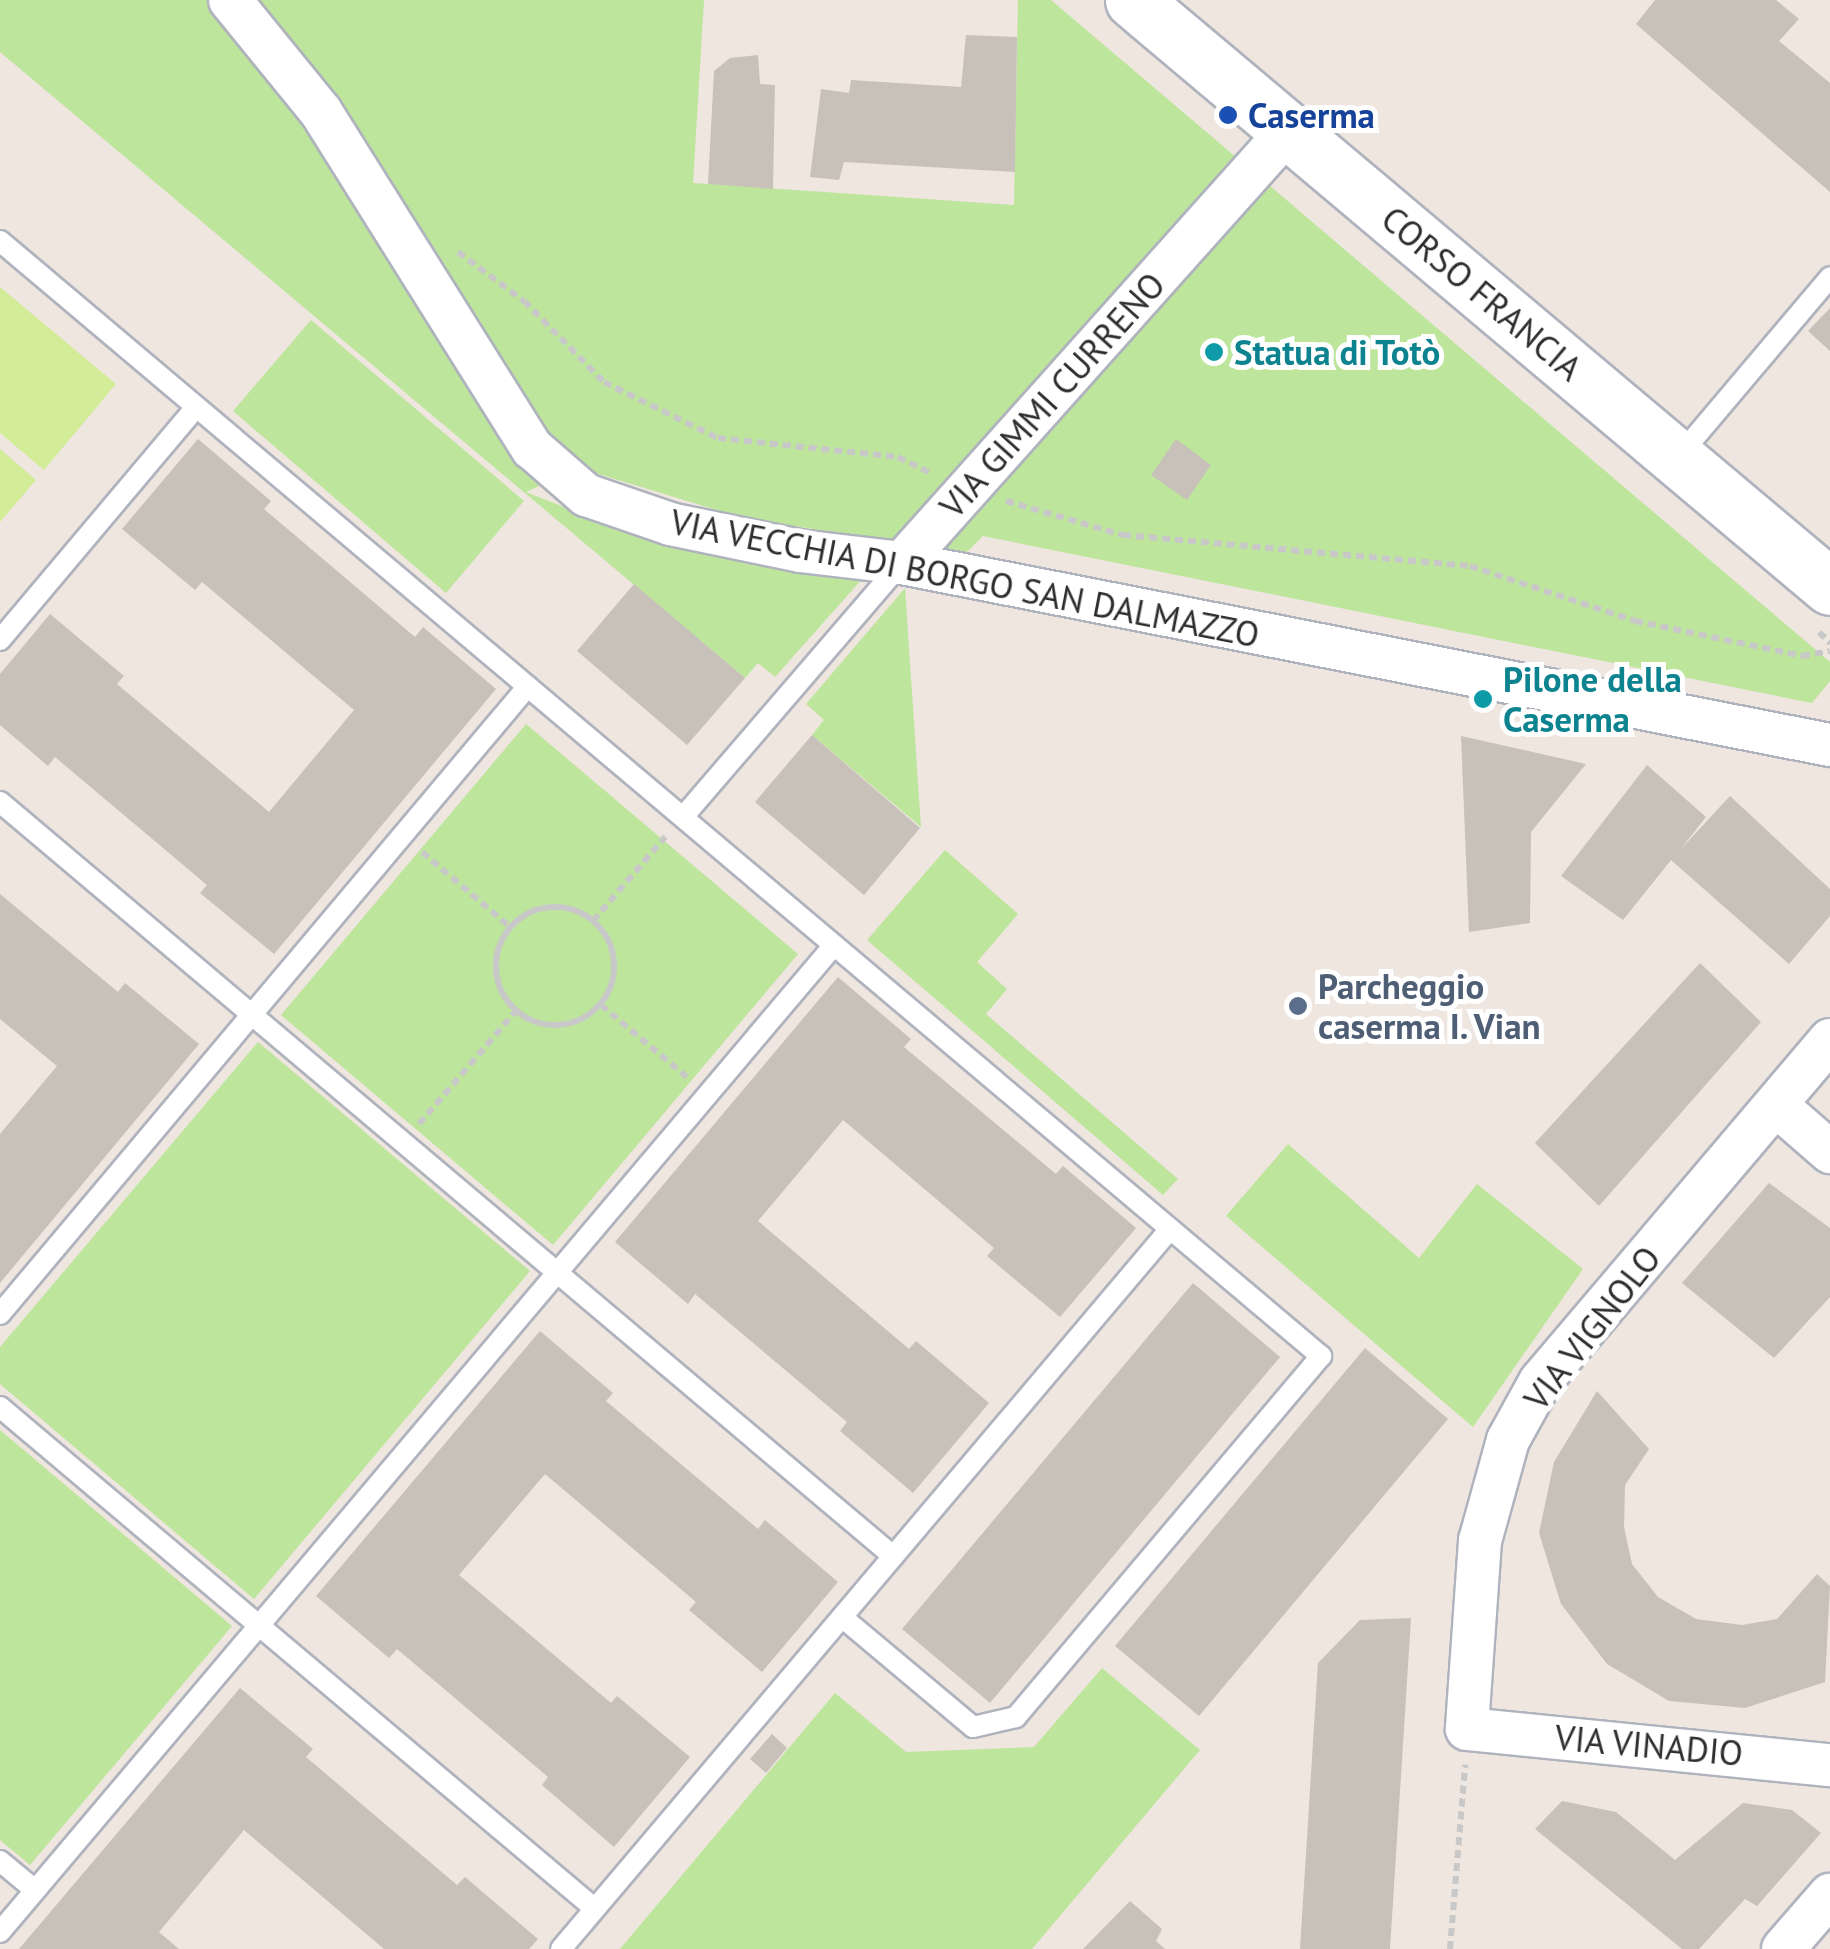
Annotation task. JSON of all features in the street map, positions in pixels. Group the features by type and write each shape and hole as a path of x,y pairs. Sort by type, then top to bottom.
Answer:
{"main road":[{"name":"CORSO FRANCIA","path":"1133,0 1830,587"}],"street":[{"name":"VIA VECCHIA DI BORGO SAN DALMAZZO","path":"230,0 321,112 532,448 586,495 670,524 902,563 1826,747"},
{"name":"VIA GIMMI CURRENO","path":"902,563 1288,131"},
{"name":"VIA VIGNOLO","path":"1466,1729 1480,1541 1508,1440 1540,1382 1830,1040"},
{"path":"1776,1106 1830,1152"},
{"name":"VIA VINADIO","path":"1466,1729 1830,1765"},
{"path":"1783,1949 1830,1895"}],"lane":[{"path":"0,242 1321,1356 1016,1717 972,1727 842,1617"},
{"path":"1679,456 1830,277"},
{"path":"0,640 196,406"},
{"name":"VIA GIMMI CURRENO","path":"683,817 902,563"},
{"path":"0,1314 528,686"},
{"path":"0,802 893,1556"},
{"path":"0,1932 834,945"},
{"path":"561,1949 1170,1229"},
{"path":"0,1407 594,1909"},
{"path":"0,1860 35,1890"}],"path":[{"path":"593,921 683,817"},
{"path":"402,835 510,927"},
{"path":"547,908 593,921 614,961 601,1005 561,1026 516,1011 494,970 510,927 547,908"},
{"path":"601,1005 708,1095"},
{"path":"403,1142 516,1011"},
{"path":"1450,1949 1466,1729"}],"green space":[{"path":"0,0 704,0 693,183 1014,205 1018,0 1051,0 1830,662 1830,681 1812,703 983,536 966,553 743,518 579,468 526,492 610,525 863,578 775,677 758,663 745,678 0,52"},
{"path":"0,287 116,384 44,470 0,433"},
{"path":"311,320 524,501 446,593 233,411"},
{"path":"0,449 36,480 0,522"},
{"path":"905,588 921,827 812,735 824,720 806,704"},
{"path":"526,724 798,954 553,1245 281,1015"},
{"path":"945,850 1018,914 977,962 1007,989 986,1014 1178,1179 1163,1195 867,940"},
{"path":"258,1042 530,1271 254,1599 0,1384 0,1347"},
{"path":"1288,1144 1419,1258 1477,1184 1583,1269 1473,1427 1226,1216"},
{"path":"0,1430 232,1626 30,1865 0,1840"},
{"path":"1102,1668 1200,1750 1032,1949 620,1949 835,1693 906,1752 1034,1747"}],"building":[{"path":"1655,0 1776,0 1799,19 1779,41 1830,83 1830,192 1636,24"},
{"path":"966,35 1017,37 1015,172 844,162 839,180 810,177 821,89 849,93 851,80 961,87"},
{"path":"758,55 760,84 775,85 773,189 708,184 714,71 730,58"},
{"path":"1830,308 1830,351 1808,331"},
{"path":"198,439 271,501 264,509 415,637 423,627 496,689 274,954 200,893 207,885 55,757 48,766 0,725 0,674 50,614 124,676 117,684 269,812 354,710 202,582 195,590 122,529"},
{"path":"1176,439 1211,465 1187,500 1151,475"},
{"path":"634,584 745,678 687,745 577,651"},
{"path":"812,735 920,828 864,895 755,802"},
{"path":"1461,736 1586,764 1531,832 1530,923 1469,932"},
{"path":"1647,765 1706,817 1680,850 1730,796 1830,889 1830,916 1789,964 1671,860 1623,920 1561,876"},
{"path":"0,894 118,992 125,983 199,1044 0,1283 0,1134 57,1066 0,1019"},
{"path":"1700,963 1761,1022 1599,1206 1535,1143"},
{"path":"838,977 911,1039 904,1047 1056,1174 1063,1166 1136,1228 1060,1317 987,1256 994,1248 843,1120 758,1221 909,1349 916,1341 989,1403 913,1493 840,1431 847,1422 695,1294 688,1304 615,1242"},
{"path":"1769,1183 1830,1228 1830,1297 1774,1358 1682,1283"},
{"path":"1193,1283 1280,1357 990,1703 902,1629"},
{"path":"540,1331 613,1393 606,1401 758,1529 765,1520 838,1582 762,1672 689,1610 696,1602 545,1474 459,1575 611,1703 617,1696 690,1757 614,1847 542,1785 548,1777 397,1649 389,1658 316,1596"},
{"path":"1365,1348 1448,1419 1199,1716 1115,1646"},
{"path":"1597,1391 1649,1449 1625,1485 1624,1527 1632,1564 1658,1597 1696,1619 1742,1625 1777,1619 1817,1574 1830,1586 1825,1682 1745,1708 1669,1701 1607,1664 1561,1604 1539,1533 1554,1462"},
{"path":"1411,1618 1390,1949 1300,1949 1318,1663 1360,1620"},
{"path":"240,1688 313,1749 306,1757 457,1885 465,1877 538,1939 529,1949 384,1949 244,1830 159,1932 179,1949 19,1949"},
{"path":"772,1734 787,1748 766,1773 750,1759"},
{"path":"1562,1801 1616,1812 1675,1860 1743,1803 1792,1810 1821,1833 1757,1906 1745,1899 1699,1949 1682,1949 1535,1829"},
{"path":"1130,1901 1162,1929 1156,1941 1165,1949 1083,1949"}],"place":[{"name":"Caserma","path":"1228,115"},
{"name":"Statua di Totò","path":"1214,352"},
{"name":"Pilone della Caserma","path":"1483,699"},
{"name":"Parcheggio caserma I. Vian","path":"1298,1006"}]}
